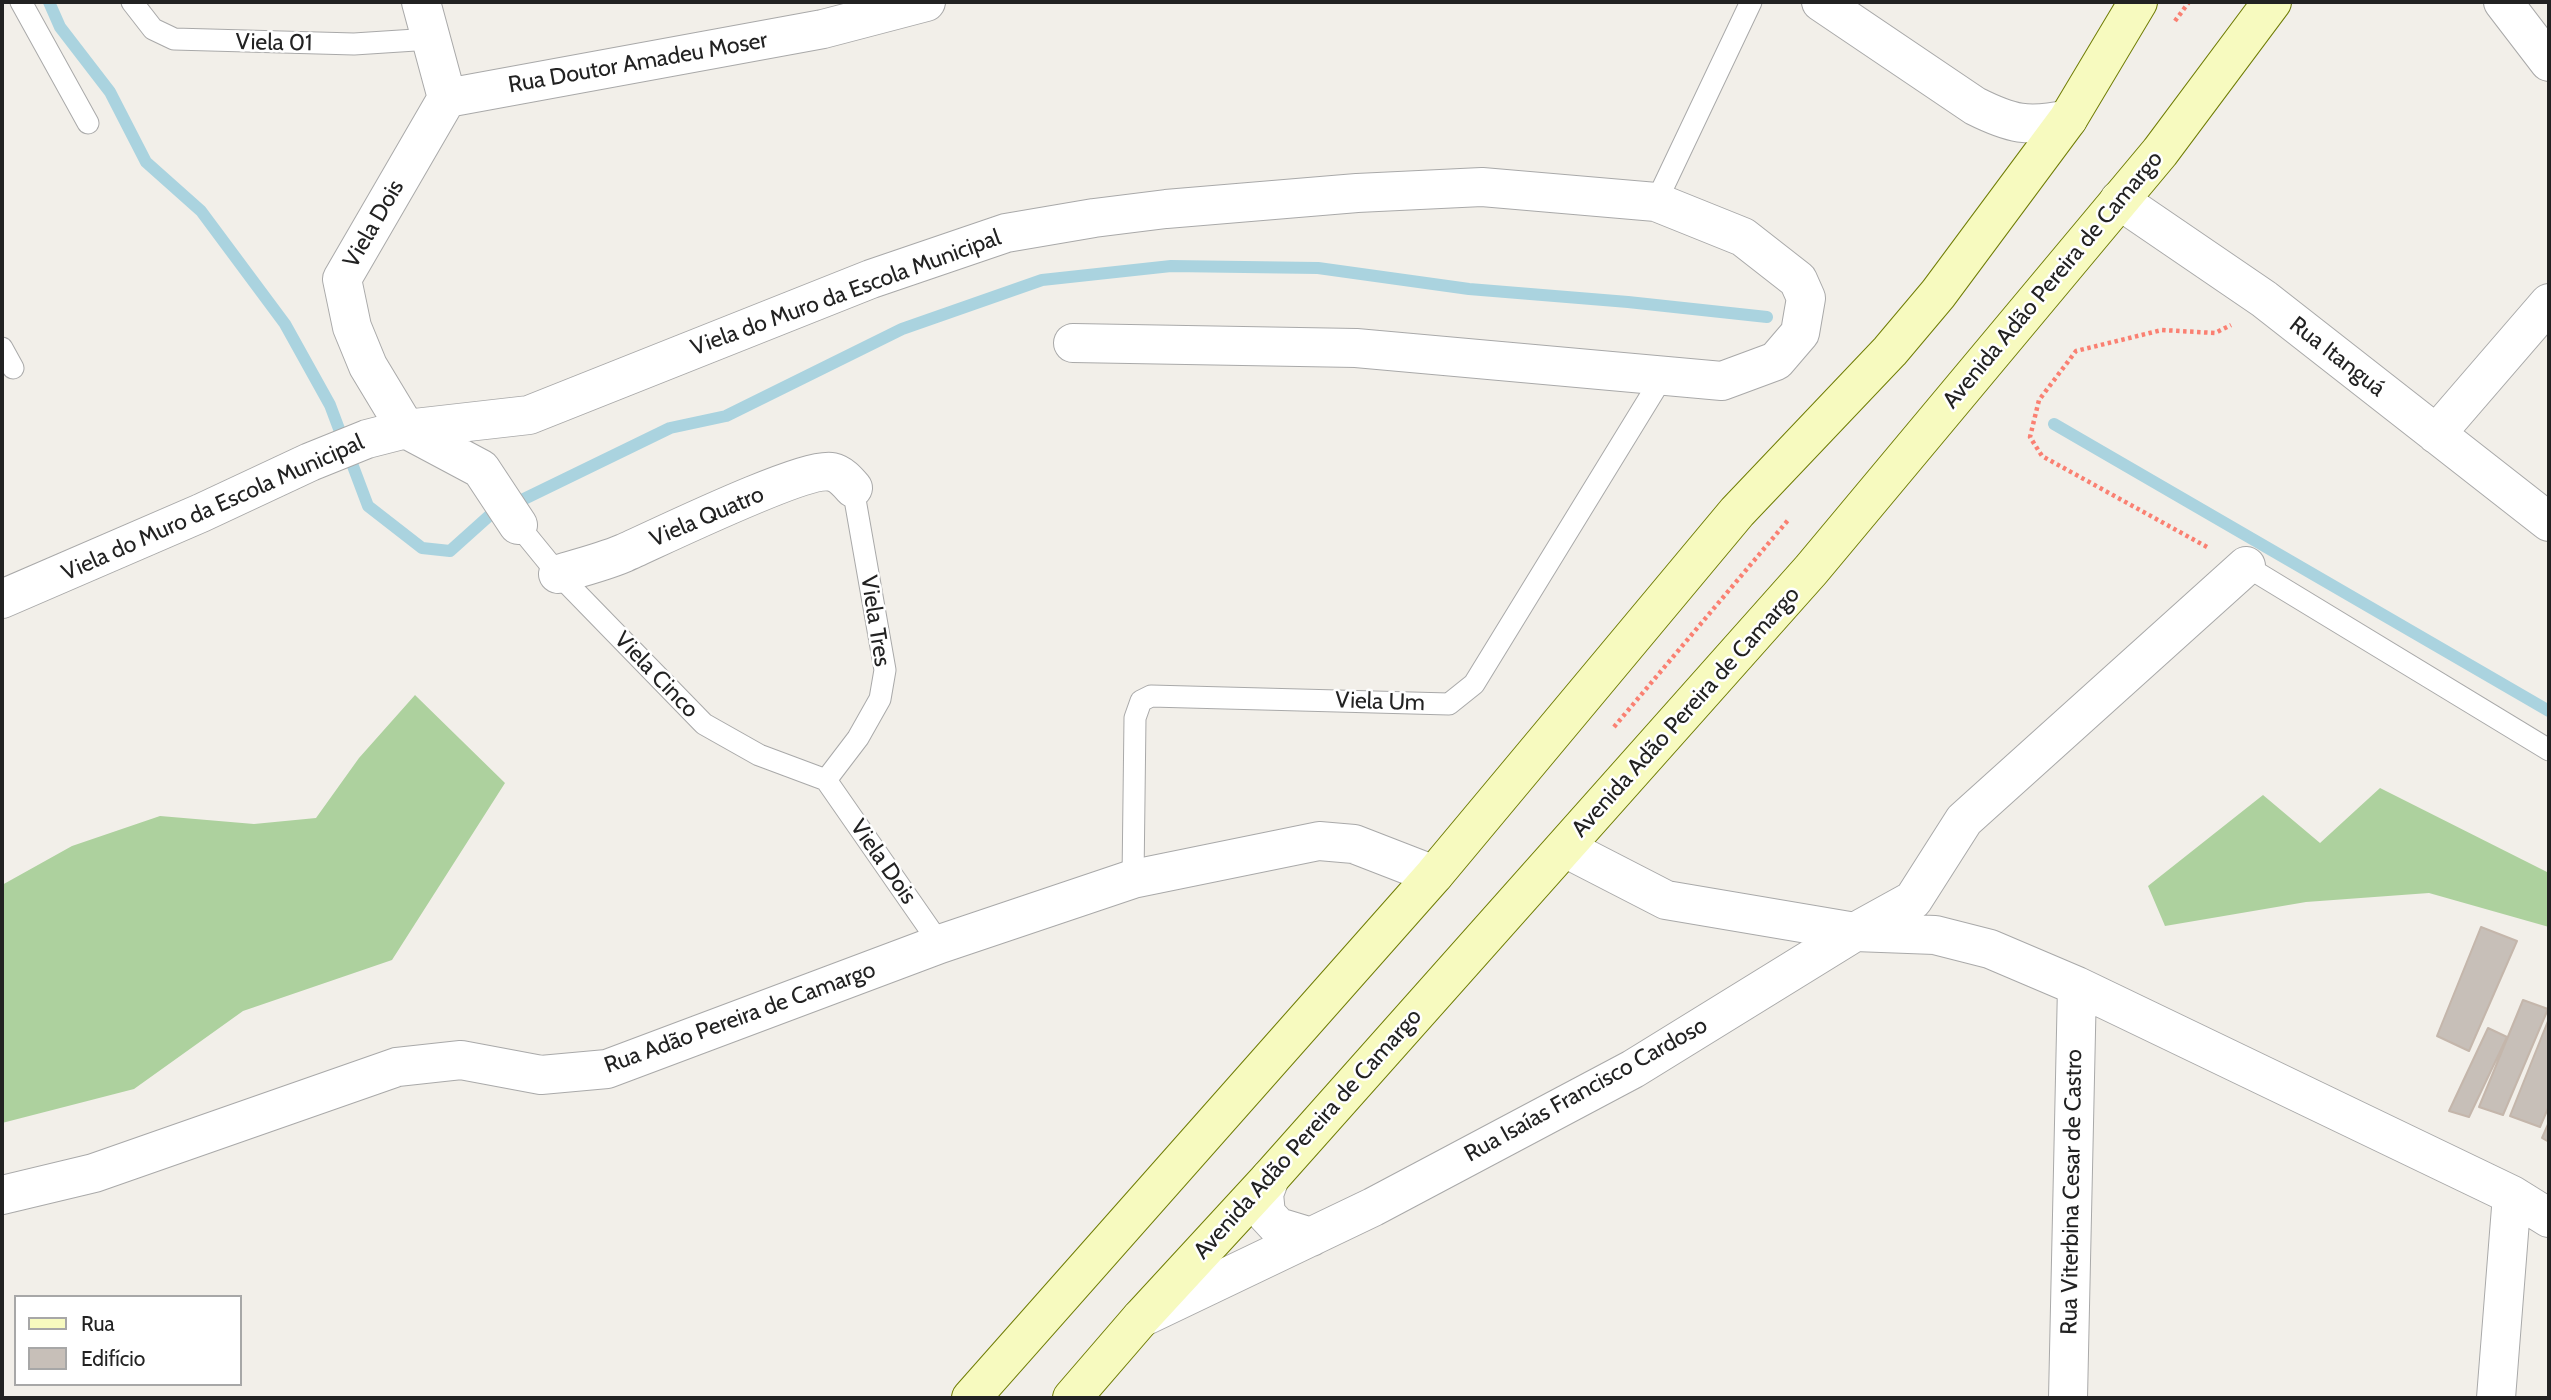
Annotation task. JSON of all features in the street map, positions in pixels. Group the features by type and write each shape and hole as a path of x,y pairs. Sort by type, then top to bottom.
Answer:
{"main road":[{"path":"971,1398 1434,875 1737,512 1890,351 1937,294 2068,119 2138,2"},
{"name":"Avenida Adão Pereira de Camargo","path":"1072,1398 1811,570 2160,152 2272,2"}],"street":[{"path":"421,2 447,98"},
{"name":"Rua Doutor Amadeu Moser","path":"447,98 819,15 926,2"},
{"path":"1821,2 1975,106 1995,116 2024,125 2068,119"},
{"path":"2502,2 2549,62"},
{"name":"Viela Dois","path":"406,429 368,366 352,327 342,279 447,98"},
{"name":"Viela do Muro da Escola Municipal","path":"2,600 310,462 368,439 406,429 529,415 871,279 1006,233 1166,209 1482,187 1656,202 1743,237 1798,280 1806,298 1800,333 1776,361 1722,381 1356,348 1073,343"},
{"name":"Rua Itanguá","path":"2119,200 2264,299 2549,522"},
{"path":"2436,434 2549,303"},
{"path":"406,429 481,469 518,525"},
{"name":"Viela Quatro","path":"558,574 622,554 805,476 831,471 843,477 853,488"},
{"name":"Rua Isaías Francisco Cardoso","path":"1141,1318 1373,1207 1633,1069 1855,932 1913,900 1964,821 2246,566"},
{"name":"Rua Adão Pereira de Camargo","path":"2,1195 94,1173 397,1067 461,1060 541,1075 607,1069 940,944 1133,880 1320,841 1354,844 1434,875"},
{"path":"1565,848 1666,900 1855,932 1935,935 1990,948 2077,986 2512,1195 2549,1218"},
{"name":"Rua Viterbina Cesar de Castro","path":"2068,1398 2077,986"},
{"path":"1270,1178 1264,1194 1266,1214 1278,1227 1311,1237"},
{"path":"2496,1398 2512,1195"}],"lane":[{"path":"21,2 88,123"},
{"name":"Viela 01","path":"132,2 153,29 174,39 354,44 431,39"},
{"path":"1656,202 1751,2"},
{"path":"2,348 13,368"},
{"name":"Viela Um","path":"1133,880 1135,718 1141,701 1151,696 1449,704 1474,684 1663,376"},
{"name":"Viela Tres","path":"826,780 858,738 880,699 885,670 853,488"},
{"name":"Viela Cinco","path":"518,525 558,574 704,724 759,755 826,780"},
{"path":"2246,566 2549,750"},
{"name":"Viela Dois","path":"826,780 940,944"}],"path":[{"path":"2246,566 2186,537 2042,456 2030,437 2039,400 2076,351 2162,330 2215,333 2249,315 2264,299"}],"green space":[{"path":"415,695 505,783 392,960 243,1011 134,1089 2,1123 2,885 72,846 160,816 254,824 316,818 359,758"},
{"path":"2380,788 2549,873 2549,927 2429,893 2306,902 2165,926 2148,886 2263,795 2320,843"}],"building":[{"path":"2481,927 2517,941 2469,1051 2437,1036"},
{"path":"2523,1000 2548,1009 2503,1115 2479,1107"},
{"path":"2548,1021 2549,1106 2540,1127 2510,1116"},
{"path":"2488,1028 2507,1037 2469,1117 2449,1111"},
{"path":"2549,1122 2549,1142 2542,1138"}],"waterway":[{"path":"49,2 60,27 110,92 146,162 201,211 285,324 330,405 368,506 422,548 450,551 489,516 670,428 726,416 902,329 1042,280 1171,266 1318,268 1469,289 1767,317"},
{"path":"2054,424 2549,711"}]}
